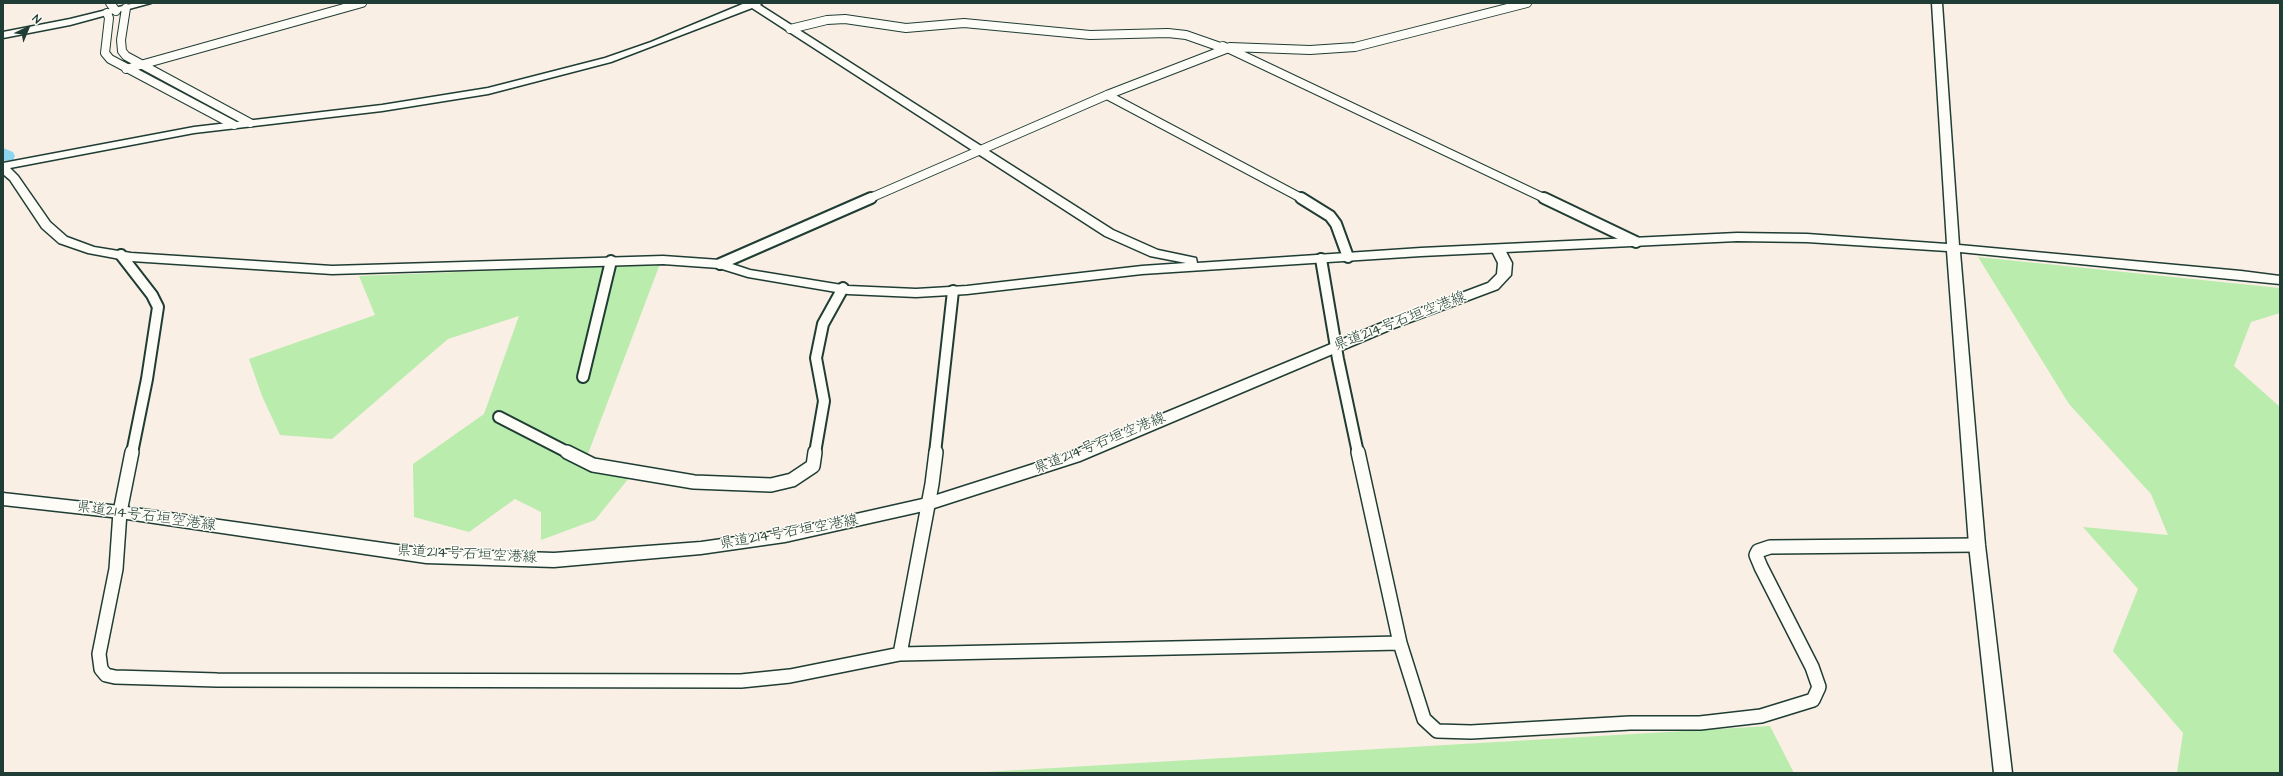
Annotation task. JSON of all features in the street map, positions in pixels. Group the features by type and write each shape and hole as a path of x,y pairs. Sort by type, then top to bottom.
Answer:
{"main road":[{"name":"県道214号石垣空港線","path":"3,499 120,512 426,556 554,560 701,548 785,536 928,504 1074,457 1336,346 1493,286 1504,275 1505,263 1498,249"}],"street":[{"path":"3,35 111,9 126,8 146,3"},
{"path":"126,69 362,3"},
{"path":"720,264 1107,95 1225,48 1337,50 1355,47 1527,3"},
{"path":"1937,3 1953,248 1977,545 2004,773"},
{"path":"3,167 194,130 413,103 488,91 608,60 654,44 753,4 1109,233 1131,245 1173,259 1222,265"},
{"path":"126,8 122,51 126,56 250,123"},
{"path":"111,9 105,53 110,60 234,125"},
{"path":"790,29 827,20 845,19 906,28 964,23 1090,35 1168,33 1186,35 1225,48 1636,242"},
{"path":"1107,95 1319,208 1330,216 1336,224 1348,257"},
{"path":"3,167 14,178 46,225 63,240 92,250 121,255 332,270 663,260 720,264 748,273 843,288 916,294 1142,270 1348,257 1737,237 1807,238 1953,248 2241,274 2280,280"},
{"path":"121,255 152,295 158,307 147,379 120,512 116,568 99,654 101,669 106,675 115,677 354,681 741,681 790,676 900,654 1400,643"},
{"path":"1321,259 1336,346 1400,643 1424,719 1438,731 1471,732 1630,723 1700,723 1761,716 1812,700 1819,686 1812,668 1761,567 1756,555 1758,551 1770,547 1977,545"},
{"path":"583,377 611,261"},
{"path":"499,417 593,465 694,482 771,485 792,480 813,466 824,401 816,358 823,324 843,288"},
{"path":"900,654 928,504 953,291"}],"green space":[{"path":"1978,257 2280,288 2280,313 2251,322 2234,366 2280,407 2280,773 2177,773 2183,733 2113,651 2138,589 2083,527 2168,535 2151,494 2069,404"},
{"path":"660,264 583,467 629,478 595,520 541,540 541,512 515,499 469,532 414,517 413,464 484,414 519,316 448,339 332,439 280,435 262,396 249,359 375,315 359,276"},
{"path":"1770,726 1794,773 968,773"}]}
